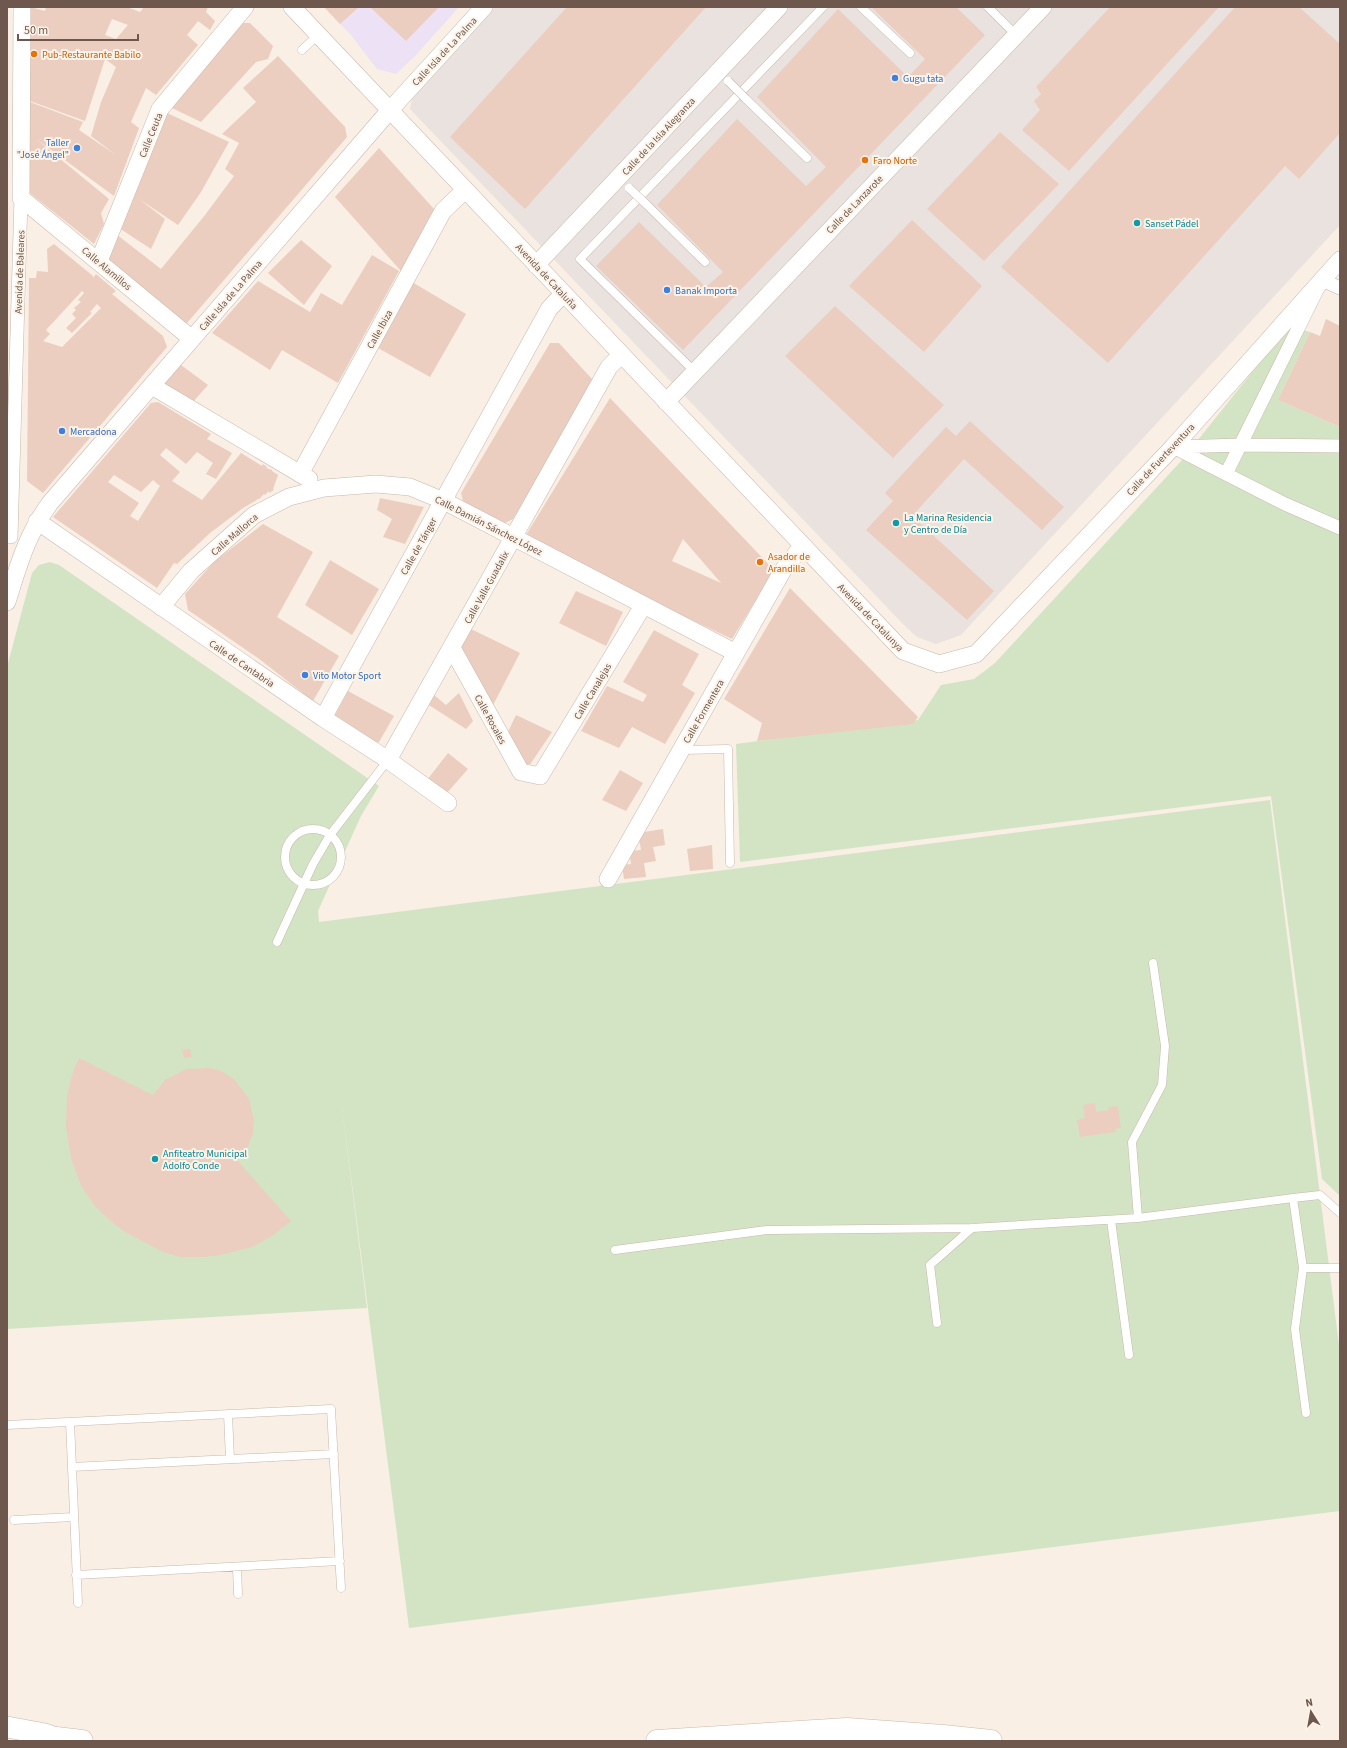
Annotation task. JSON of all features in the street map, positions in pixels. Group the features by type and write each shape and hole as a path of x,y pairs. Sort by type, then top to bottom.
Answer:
{"main road":[{"path":"662,1741 847,1729 991,1741"},
{"path":"50,1740 82,1741"}],"street":[{"name":"Avenida de Baleares","path":"11,537 21,198 22,7"},
{"name":"Calle Ceuta","path":"99,261 160,109 245,7"},
{"name":"Avenida de Cataluña","path":"292,7 802,546"},
{"name":"Calle Isla de La Palma","path":"7,602 26,543 37,521 50,503 390,110 484,7"},
{"name":"Calle de la Isla Alegranza","path":"536,265 624,183 723,76 779,7"},
{"name":"Calle de Lanzarote","path":"666,402 1043,7"},
{"name":"Calle Ibiza","path":"300,474 443,211 465,190"},
{"name":"Calle Alamillos","path":"21,198 192,339"},
{"name":"Calle de Fuerteventura","path":"976,654 1173,447 1340,260"},
{"path":"1226,474 1322,280 1340,288"},
{"name":"Calle de Tánger","path":"323,718 549,309 563,294"},
{"name":"Calle Valle Guadalix","path":"388,760 609,367 621,355"},
{"path":"152,386 324,488"},
{"path":"1173,447 1240,445 1340,446"},
{"path":"1173,447 1285,504 1340,528"},
{"name":"Calle Damián Sánchez López","path":"324,488 376,484 410,487 444,501 643,606 736,653"},
{"name":"Calle Mallorca","path":"161,607 191,571 254,515 289,497 324,488"},
{"name":"Calle de Cantabria","path":"37,521 323,718 388,760 448,803"},
{"name":"Calle Formentera","path":"608,879 783,570 794,554 802,546"},
{"name":"Avenida de Catalunya","path":"802,546 903,651 939,664 976,654"},
{"name":"Calle Canalejas","path":"540,776 643,606"},
{"name":"Calle Rosales","path":"452,648 521,772 540,776"},
{"path":"7,1727 45,1734 50,1740"},
{"path":"7,1727 13,1741"}],"lane":[{"path":"694,372 580,259 823,7"},
{"path":"861,7 910,54"},
{"path":"988,7 1016,35"},
{"path":"302,50 318,35"},
{"path":"723,76 807,158"},
{"path":"624,183 705,262"},
{"path":"681,750 728,748 730,863"},
{"path":"278,942 304,884 330,835 388,760"},
{"path":"312,829 322,830 330,835 336,841 341,853 340,866 336,874 330,880 322,884 304,884 298,881 288,870 285,854 288,844 294,836 302,831 312,829"},
{"path":"1138,1218 1132,1142 1162,1085 1165,1046 1153,963"},
{"path":"615,1250 767,1230 972,1228 1138,1218 1320,1194 1340,1213"},
{"path":"1293,1198 1303,1268 1295,1329 1306,1413"},
{"path":"1111,1220 1129,1355"},
{"path":"937,1322 930,1265 972,1228"},
{"path":"1303,1268 1340,1268"},
{"path":"7,1425 332,1409 341,1588"},
{"path":"228,1414 230,1459"},
{"path":"70,1422 78,1603"},
{"path":"72,1467 334,1454"},
{"path":"14,1520 74,1517"},
{"path":"76,1575 340,1561"},
{"path":"237,1567 238,1594"}],"shaded area":[{"path":"324,7 459,7 415,56 396,74 377,69 351,35"},
{"path":"495,7 1340,7 1340,225 961,635 936,644 917,637 906,627 410,109 413,94"}],"green space":[{"path":"1289,326 1310,332 1278,400 1340,427 1340,1196 1322,1179 1271,796 740,862 736,744 918,720 941,685 974,679 995,663 1182,460"},
{"path":"50,562 59,565 379,786 361,816 318,911 319,922 1270,800 1340,1353 1340,1511 409,1628 341,1099 367,1308 7,1329 7,667 32,573 39,565"}],"building":[{"path":"30,7 45,11 46,7 127,7 140,12 144,7 208,7 206,12 215,21 210,30 198,21 187,35 198,45 156,95 146,88 131,122 139,128 114,196 36,139 109,199 101,213 104,224 94,244 26,190 30,102 83,122 79,130 116,155 91,136 101,102 116,67 105,59 85,121 30,101","holes":["112,19 128,25 116,39 105,35"]},
{"path":"324,7 359,7 340,24"},
{"path":"370,7 439,7 406,41"},
{"path":"567,7 706,7 525,209 450,137"},
{"path":"871,7 956,7 985,35 683,350 596,266 639,222 706,287 723,272 657,205 737,119 806,186 826,167 757,97 838,9 908,77 925,59"},
{"path":"1110,7 1219,7 1069,171 1022,130 1040,110 1034,101 1041,94 1036,87"},
{"name":"Sanset Pádel","path":"1235,7 1299,7 1340,44 1340,133 1299,179 1285,166 1108,363 1001,267"},
{"path":"242,23 250,23 273,46 268,59 256,62 201,122 172,108"},
{"path":"278,56 345,127 347,137 181,330 105,260 116,234 161,269 205,215 234,176 225,169 239,143 222,134 256,102 243,88"},
{"path":"167,113 229,142 201,192 178,225 139,199 165,219 151,249 119,228"},
{"path":"1000,132 1059,184 984,261 927,209"},
{"path":"379,148 434,209 401,271 335,197"},
{"path":"912,220 982,286 924,352 849,286"},
{"path":"301,240 332,266 304,305 268,273"},
{"path":"54,244 93,276 93,278 96,274 116,291 112,294 163,336 167,347 43,493 27,481 29,278 36,278 37,271 48,272 47,249","holes":["82,291 84,293 78,300 81,302 74,308 76,310 72,314 76,318 66,328 72,333 92,313 90,312 97,304 101,308 62,347 43,341 50,334 46,330"]},
{"path":"372,255 399,271 338,383 282,350 270,370 212,333 258,281 310,312 321,293 342,305"},
{"path":"412,282 466,314 430,377 378,348"},
{"path":"835,306 944,405 893,458 785,356"},
{"path":"1326,319 1340,326 1340,427 1278,400 1310,332 1320,336"},
{"path":"550,343 559,343 592,379 593,385 513,519 503,524 463,501 461,493"},
{"path":"181,365 208,385 192,403 161,383"},
{"path":"610,398 774,570 732,639 652,601 526,535","holes":["683,539 721,583 672,561"]},
{"path":"158,402 211,434 207,439 232,453 216,479 206,474 213,463 197,452 186,464 166,448 160,455 180,472 172,481 202,500 241,453 262,466 263,464 267,467 266,468 272,470 278,475 273,489 274,490 269,493 269,491 259,499 243,508 210,533 177,564 174,563 157,588 53,517 151,403","holes":["114,475 141,492 153,480 160,486 138,521 130,516 139,503 108,482"]},
{"name":"La Marina Residencia y Centro de Día","path":"970,421 1064,507 1042,530 964,459 912,516 994,591 967,620 866,530 893,501 885,493 946,427 956,436"},
{"path":"380,498 424,507 405,544 383,537 392,519 377,510"},
{"path":"263,524 313,552 277,617 339,656 313,701 258,658 188,610 185,594 215,561"},
{"path":"330,560 379,589 352,635 305,605"},
{"path":"790,588 918,717 913,724 757,741 762,723 724,699"},
{"path":"576,591 623,612 606,646 559,623"},
{"path":"471,629 520,653 492,707 460,649"},
{"path":"654,630 699,654 682,685 695,693 665,744 632,727 619,748 581,731 607,686 643,702 647,695 623,682"},
{"path":"348,691 394,716 379,742 372,743 334,717"},
{"path":"459,693 473,721 466,729 429,705 434,695 446,705"},
{"path":"516,715 552,732 529,766 520,762 507,734"},
{"path":"448,753 468,769 446,794 427,780"},
{"path":"620,770 643,783 626,811 602,800"},
{"path":"663,829 665,845 653,847 656,861 644,863 646,877 624,879 622,865 631,864 629,851 641,850 638,833"},
{"path":"712,845 713,869 690,871 687,849"},
{"path":"190,1049 192,1057 184,1058 182,1050"},
{"name":"Anfiteatro Municipal Adolfo Conde","path":"79,1058 153,1095 165,1080 186,1069 209,1068 219,1070 234,1079 249,1099 254,1120 253,1134 248,1146 237,1160 291,1221 272,1236 252,1247 221,1255 204,1257 180,1257 163,1252 125,1232 114,1224 95,1206 81,1186 71,1158 66,1126 67,1096 73,1072"},
{"path":"1095,1103 1096,1112 1109,1110 1108,1107 1118,1106 1121,1128 1115,1129 1116,1132 1080,1137 1077,1120 1085,1118 1083,1105"}],"place":[{"name":"Pub-Restaurante Babilo","path":"34,54"},
{"name":"Gugu tata","path":"895,78"},
{"name":"Taller \"José Ángel\"","path":"77,148"},
{"name":"Faro Norte","path":"865,160"},
{"name":"Sanset Pádel","path":"1137,223"},
{"name":"Banak Importa","path":"667,290"},
{"name":"Mercadona","path":"62,431"},
{"name":"La Marina Residencia y Centro de Día","path":"896,523"},
{"name":"Asador de Arandilla","path":"760,562"},
{"name":"Vito Motor Sport","path":"305,675"},
{"name":"Anfiteatro Municipal Adolfo Conde","path":"155,1159"}]}
